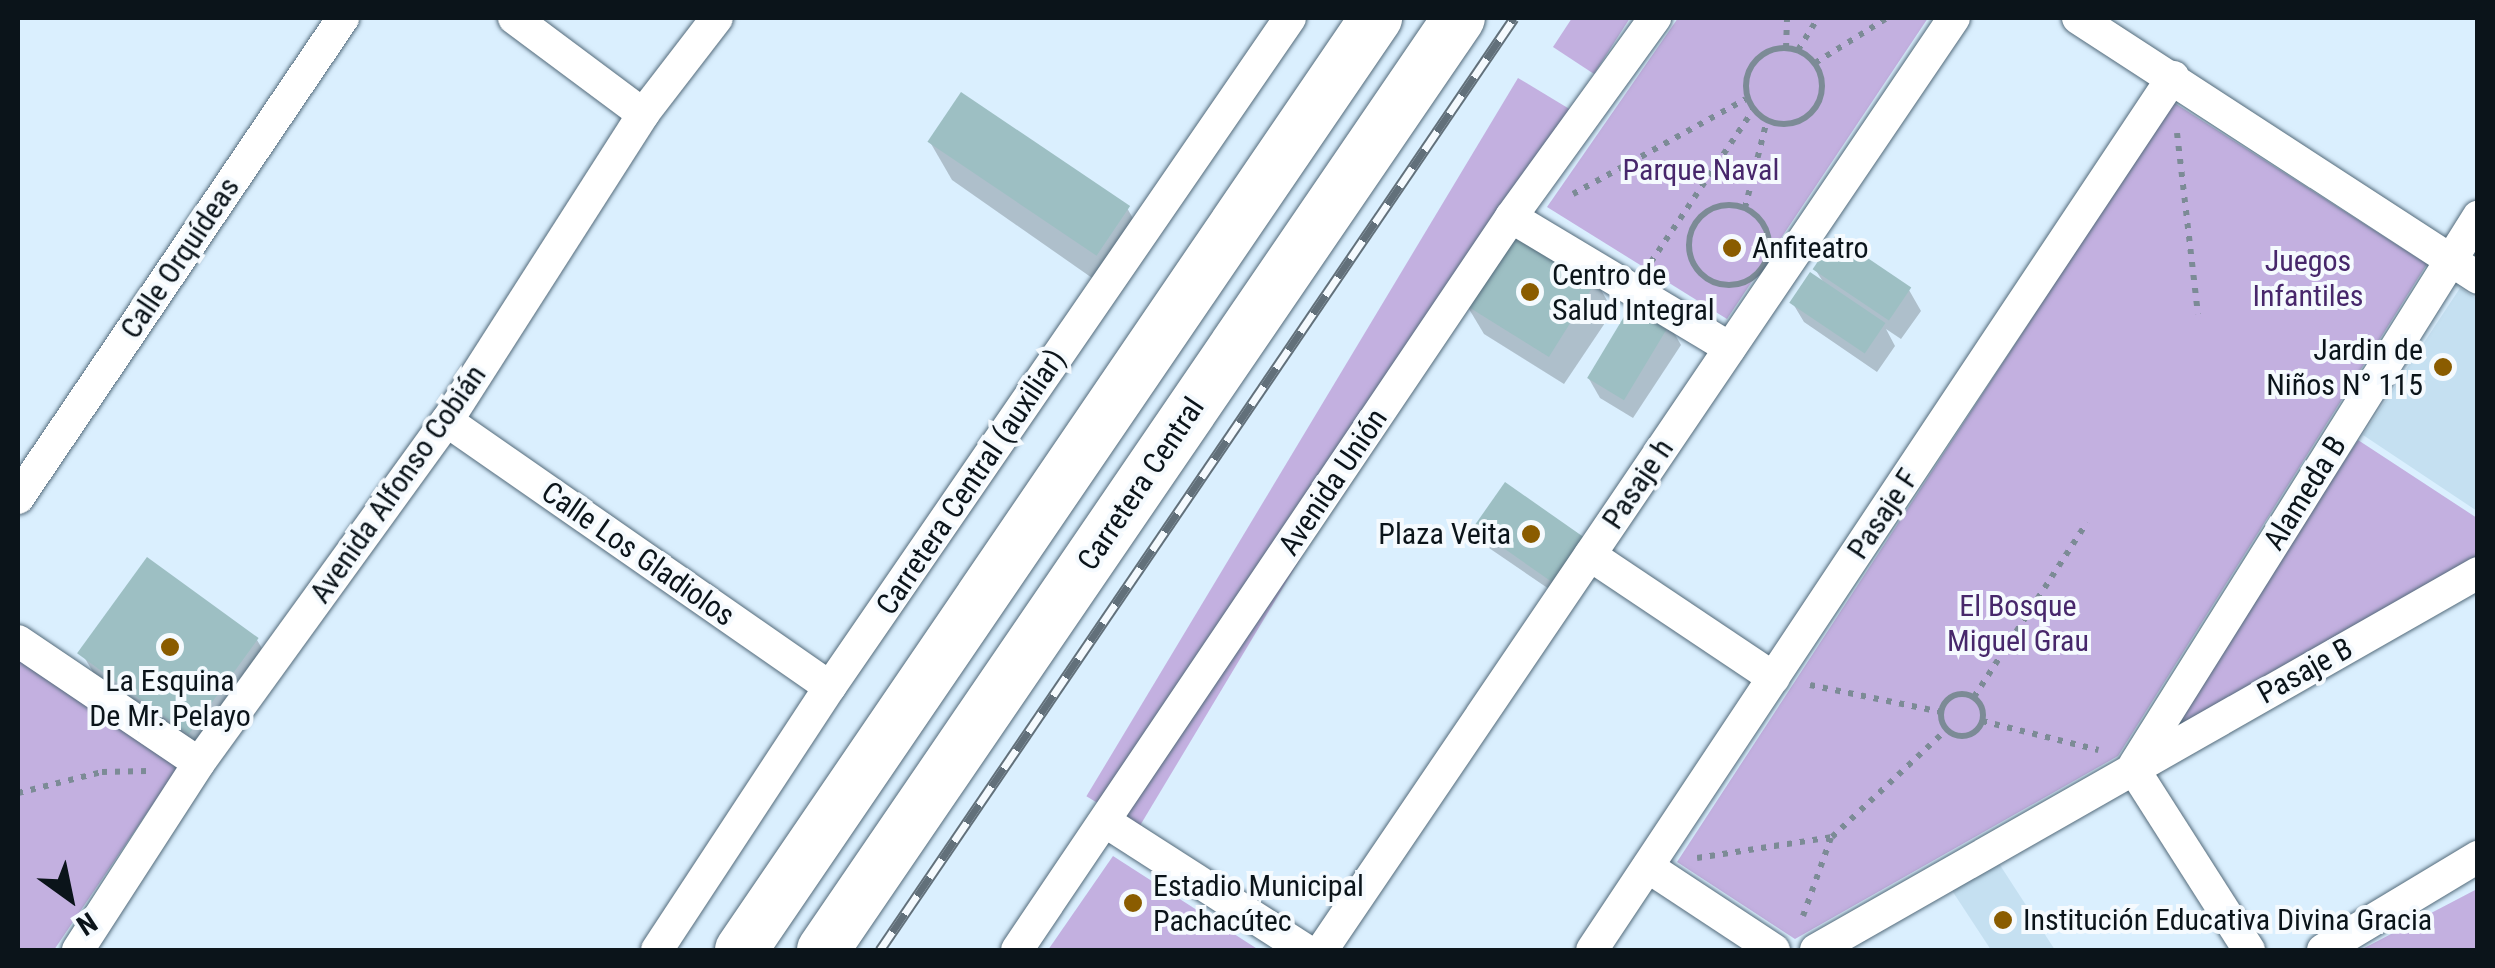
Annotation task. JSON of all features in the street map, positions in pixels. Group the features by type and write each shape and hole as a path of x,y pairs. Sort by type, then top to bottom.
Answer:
{"highway":[{"path":"741,950 1376,18"},
{"name":"Carretera Central","path":"823,950 1459,18"}],"street":[{"name":"Calle Orquídeas","path":"18,498 343,18"},
{"path":"514,18 643,114"},
{"name":"Avenida Alfonso Cobián","path":"78,950 198,763 447,421 643,114 717,18"},
{"name":"Carretera Central (auxiliar)","path":"657,950 830,687 1290,18"},
{"name":"Avenida Unión","path":"1016,950 1511,217 1654,18"},
{"name":"Pasaje h","path":"1322,950 1954,18"},
{"path":"2078,18 2464,269"},
{"name":"Pasaje F","path":"1592,950 1662,864 2173,77"},
{"path":"1511,217 1730,348"},
{"name":"Alameda B","path":"2133,768 2464,269 2478,217"},
{"name":"Calle Los Gladiolos","path":"447,421 830,687"},
{"path":"1590,555 1784,679"},
{"name":"Pasaje B","path":"1808,936 2133,768 2478,574"},
{"path":"18,641 198,763"},
{"path":"2133,768 2249,950"},
{"path":"1106,822 1305,950"},
{"path":"2323,950 2478,857"},
{"path":"1662,864 1774,950"}],"path":[{"path":"1786,48 1787,18"},
{"path":"1798,50 1818,18"},
{"path":"1815,63 1887,18"},
{"path":"1774,49 1798,50 1815,63 1822,85 1816,108 1785,125 1767,120 1753,110 1747,99 1744,86 1753,62 1774,49"},
{"path":"1567,198 1747,99"},
{"path":"1647,268 1753,110"},
{"path":"1746,208 1767,120"},
{"path":"2176,121 2198,314"},
{"path":"1744,290 1765,261 1768,237 1758,217 1746,208 1729,205 1706,213 1694,226 1690,250 1696,266 1716,282 1732,284 1753,277"},
{"path":"1974,697 2087,522"},
{"path":"1784,679 1941,712"},
{"path":"1941,712 1954,696 1974,697"},
{"path":"1947,730 1967,735 1982,721 1982,708 1974,697"},
{"path":"1941,712 1947,730"},
{"path":"1982,721 2101,751"},
{"path":"1808,936 1832,837 1947,730"},
{"path":"18,793 102,772 150,771"},
{"path":"1662,864 1832,837"}],"shaded area":[{"name":"Jardin de Niños N° 115","path":"2460,288 2477,299 2477,511 2363,435"},
{"name":"Institución Educativa Divina Gracia","path":"1998,862 2055,950 1991,950 1951,889"}],"green space":[{"path":"1572,18 1630,18 1594,74 1553,47"},
{"name":"Parque Naval","path":"1678,18 1928,18 1727,319 1547,207"},
{"path":"1518,78 1570,109 1139,828 1086,796"},
{"name":"El Bosque Miguel Grau","path":"2173,102 2427,264 2118,756 1795,939 1677,862"},
{"path":"2358,440 2477,518 2477,557 2180,733 2172,725"},
{"path":"18,658 178,767 54,950 18,950"},
{"name":"Estadio Municipal Pachacútec","path":"1113,856 1259,950 1048,950"},
{"path":"2477,889 2477,950 2360,950 2370,945"}],"building":[{"path":"961,92 1130,206 1097,256 927,142"},
{"name":"Centro de Salud Integral","path":"1514,228 1597,280 1549,357 1466,305"},
{"path":"1835,236 1911,287 1889,321 1813,269"},
{"path":"1810,272 1885,323 1865,354 1789,303"},
{"path":"1634,300 1671,322 1624,400 1587,378"},
{"name":"Plaza Veita","path":"1505,482 1589,541 1557,586 1473,527"},
{"name":"La Esquina De Mr. Pelayo","path":"147,557 259,638 189,734 77,653"}],"railway":[{"path":"880,950 1514,18"}],"place":[{"name":"Anfiteatro","path":"1732,248"},
{"name":"Centro de Salud Integral","path":"1530,292"},
{"name":"Jardin de Niños N° 115","path":"2443,367"},
{"name":"Plaza Veita","path":"1531,534"},
{"name":"La Esquina De Mr. Pelayo","path":"170,647"},
{"name":"Estadio Municipal Pachacútec","path":"1133,903"},
{"name":"Institución Educativa Divina Gracia","path":"2003,920"}],"park label":[{"name":"Juegos Infantiles","path":"2308,278"}]}
